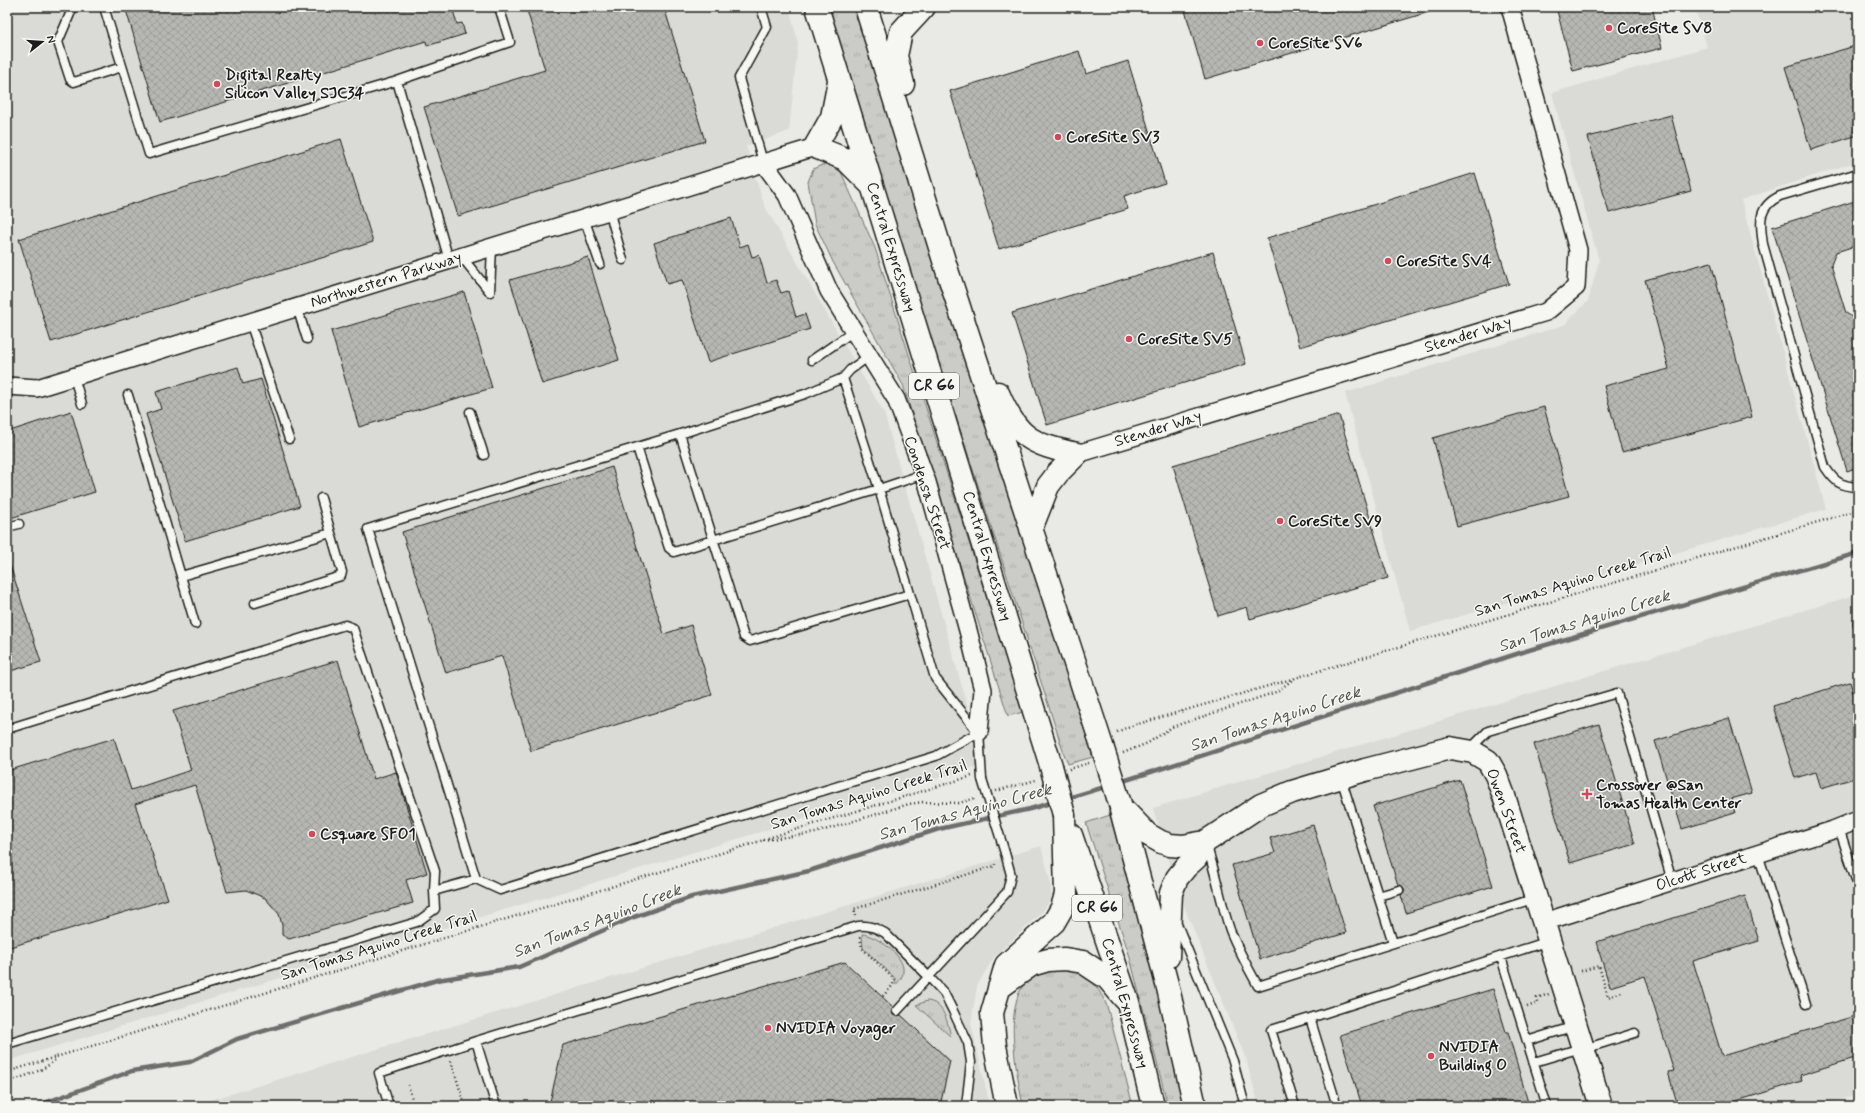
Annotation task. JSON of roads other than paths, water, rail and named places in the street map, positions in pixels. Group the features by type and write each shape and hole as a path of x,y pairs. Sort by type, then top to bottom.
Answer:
{"highway":[{"name":"Central Expressway","path":"817,7 1064,815 1128,1002 1153,1106"},
{"name":"CR G6","path":"866,7 946,267 1121,807 1168,988 1195,1106"},
{"path":"924,7 901,32 896,56 946,267 1007,415 1027,438 1046,447 1077,454"},
{"path":"840,80 832,116 815,147 845,159 872,186"},
{"path":"1031,529 1048,486 1058,473 1077,454"},
{"name":"Owen Street","path":"1205,842 1262,805 1292,792 1341,777 1450,748 1473,752 1488,761 1496,774 1504,796 1601,1106"},
{"path":"1121,807 1147,834 1170,846 1182,846 1205,842"},
{"path":"1007,1106 995,1046 992,1013 1006,965 1054,922 1062,908 1066,894 1064,815"},
{"path":"1168,988 1171,893 1177,878 1196,858 1205,842"},
{"path":"998,989 1031,965 1048,960 1065,959 1083,962 1107,978 1128,1002"}],"street":[{"name":"Stender Way","path":"1077,454 1546,312 1576,286 1578,250 1510,7"},
{"name":"Northwestern Parkway","path":"7,386 37,388 815,147"},
{"name":"Condensa Street","path":"763,162 787,195 828,291 896,399 924,474 969,634 983,690 979,732"},
{"name":"Olcott Street","path":"1547,931 1672,881 1839,828 1858,820"}],"lane":[{"path":"73,7 58,42 70,78 74,82 122,67"},
{"path":"104,7 149,154 397,81 510,42 499,7"},
{"path":"761,7 767,27 739,78 763,162"},
{"path":"397,81 455,258 490,292 492,247"},
{"path":"1858,173 1780,196 1770,201 1764,210 1760,222 1763,244 1825,467 1833,478 1844,486 1858,488"},
{"path":"609,210 623,260"},
{"path":"584,218 600,264"},
{"path":"297,307 307,339"},
{"path":"250,322 289,439"},
{"path":"812,360 854,331"},
{"path":"476,879 368,529 680,434 805,394 843,378 850,370 869,356"},
{"path":"74,377 82,404"},
{"path":"434,892 476,879 500,890 936,756 979,732 935,678 879,489 843,378"},
{"path":"128,395 195,624"},
{"path":"470,412 484,454"},
{"path":"680,434 744,637 750,641 910,594"},
{"path":"637,447 669,548 674,552 924,474"},
{"path":"255,603 341,576 342,572 321,498"},
{"path":"7,527 18,524"},
{"path":"181,576 331,533"},
{"path":"7,729 345,625 353,628 435,871 435,909 417,922 7,1044"},
{"path":"1468,751 1488,731 1617,693 1672,881"},
{"name":"Condensa Street","path":"930,977 1007,892 1015,875 1006,855 982,776 979,732"},
{"path":"1341,777 1393,943"},
{"path":"1839,828 1858,886"},
{"path":"1205,842 1214,868 1230,930 1258,986 1536,898"},
{"path":"1758,854 1806,1004"},
{"path":"1378,896 1399,890"},
{"path":"1170,907 1233,1061 1245,1106"},
{"path":"389,1106 379,1073 476,1041 858,926 876,928 885,933 930,977 944,993 968,1043 971,1062 969,1094 966,1106"},
{"path":"1295,1106 1271,1030 1501,957 1547,931"},
{"path":"1501,957 1547,1106"},
{"path":"897,1011 930,977"},
{"path":"1310,1018 1337,1106"},
{"path":"1527,1041 1576,1026"},
{"path":"1534,1062 1635,1033"},
{"path":"476,1041 496,1106"}],"waterway":[{"name":"San Tomas Aquino Creek","path":"1120,782 1529,650 1858,553"},
{"name":"San Tomas Aquino Creek","path":"1065,799 1108,786"},
{"name":"San Tomas Aquino Creek","path":"36,1106 132,1071 190,1062 237,1039 437,980 519,967 634,917 692,897 809,871 939,829 1030,809 1054,802"}],"place":[{"name":"CoreSite SV8","path":"1609,28"},
{"name":"CoreSite SV6","path":"1260,43"},
{"name":"Digital Realty Silicon Valley SJC34","path":"217,84"},
{"name":"CoreSite SV3","path":"1058,137"},
{"name":"CoreSite SV4","path":"1388,261"},
{"name":"CoreSite SV5","path":"1129,339"},
{"name":"CoreSite SV9","path":"1280,521"},
{"name":"Crossover @San Tomas Health Center","path":"1587,794"},
{"name":"Csquare SFO1","path":"312,834"},
{"name":"NVIDIA Voyager","path":"768,1028"},
{"name":"NVIDIA Building O","path":"1431,1056"}]}
